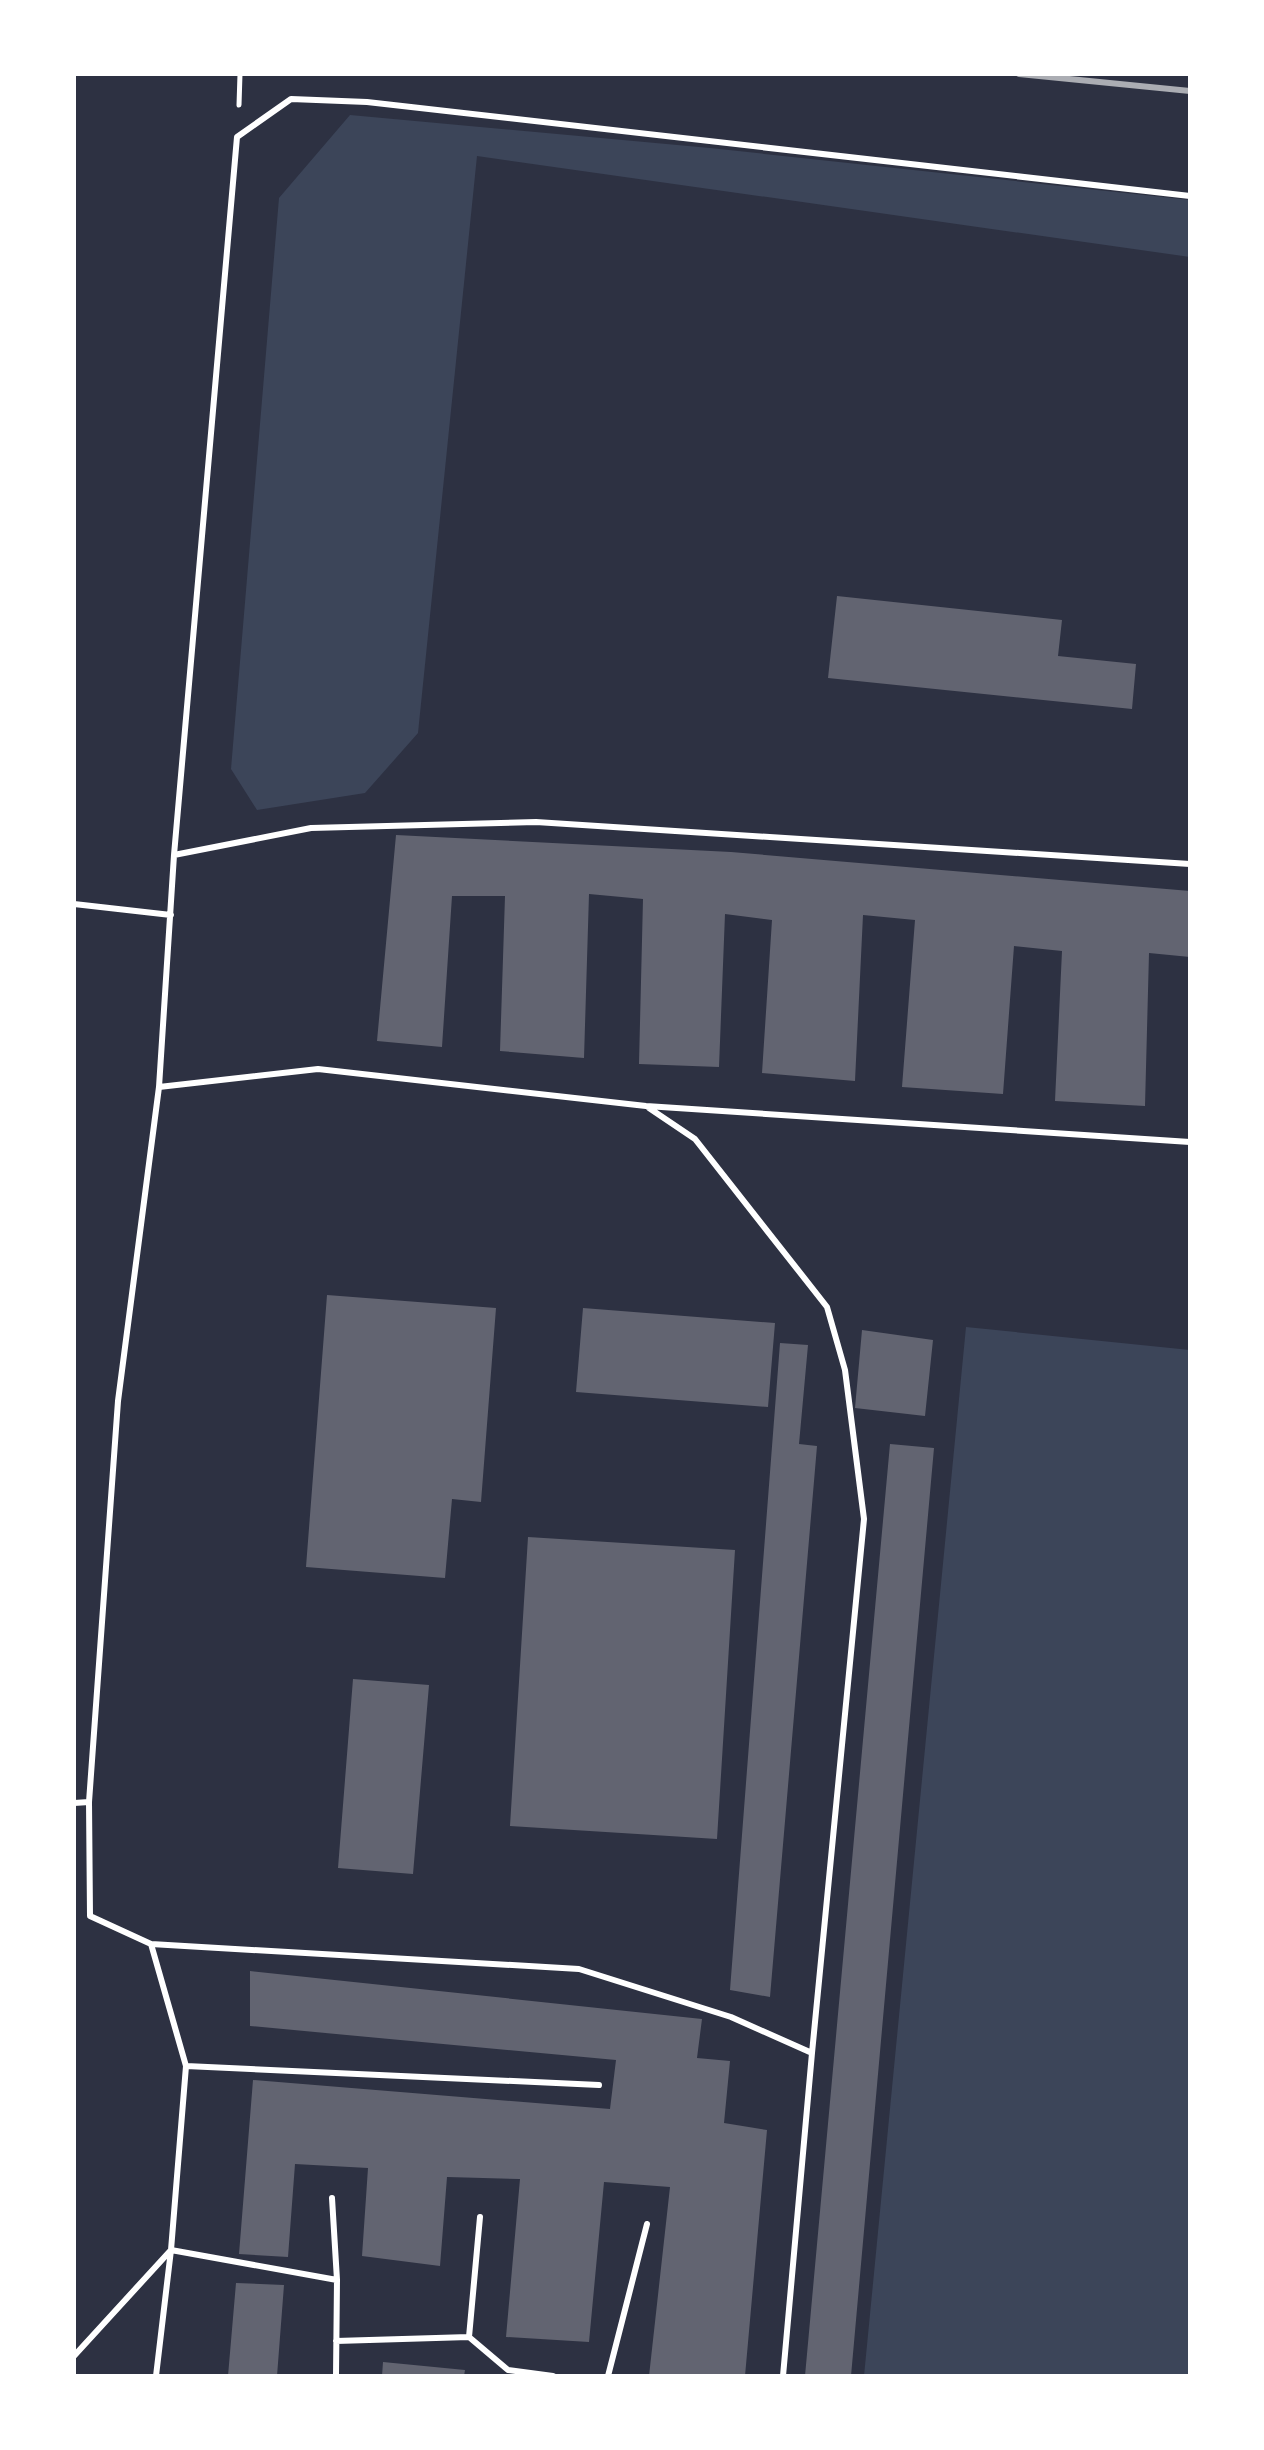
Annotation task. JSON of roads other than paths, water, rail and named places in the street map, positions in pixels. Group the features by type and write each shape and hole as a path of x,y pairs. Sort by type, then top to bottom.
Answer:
{"lane":[{"path":"812,2053 731,2017 579,1969 151,1944 90,1916 89,1802 118,1401 159,1087 174,855 237,137 291,99 367,102 1190,196"},
{"path":"174,855 311,828 536,822 1190,864"},
{"path":"74,904 171,915"},
{"path":"159,1087 318,1069 646,1106 1190,1142"},
{"path":"646,1106 695,1139 827,1307 845,1370 864,1519 783,2376"},
{"path":"74,1803 89,1802"},
{"path":"151,1944 186,2066 171,2250 156,2376"},
{"path":"186,2066 599,2085"},
{"path":"332,2198 337,2280 336,2376"},
{"path":"469,2337 480,2217"},
{"path":"608,2376 647,2224"},
{"path":"171,2250 337,2280"},
{"path":"74,2356 171,2250"},
{"path":"336,2341 469,2337 508,2370 553,2376"}],"railway":[{"path":"1019,74 1190,91"}]}
